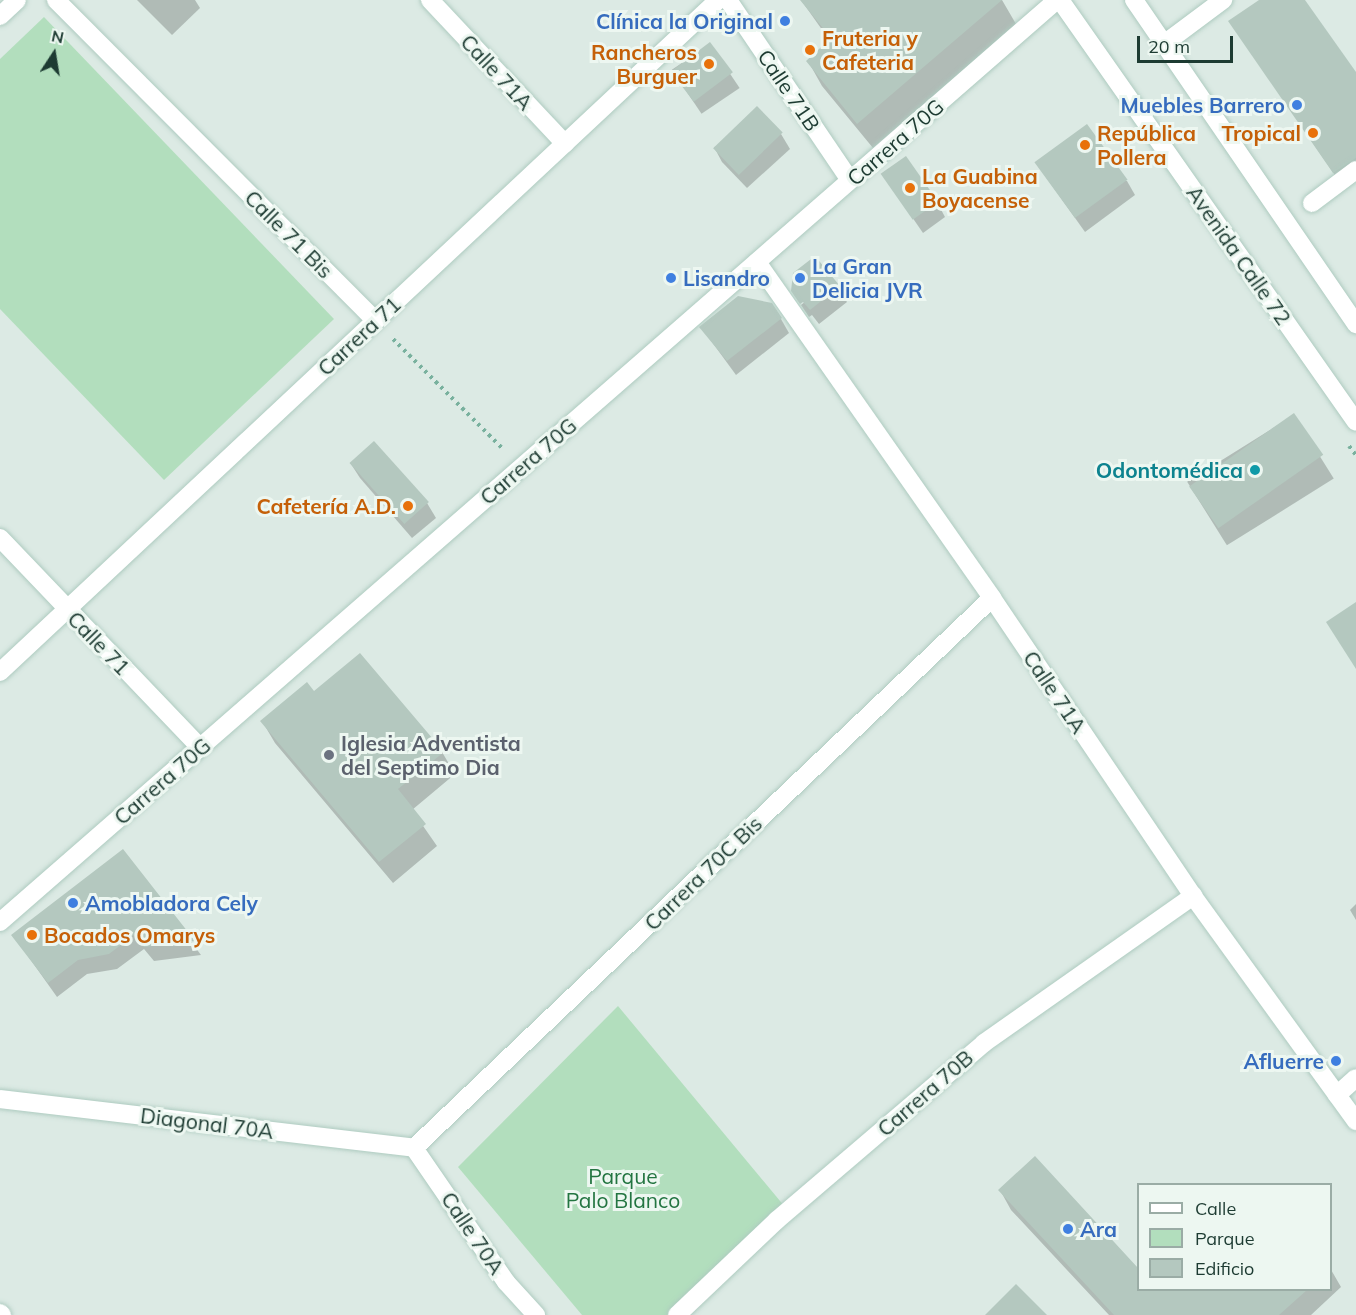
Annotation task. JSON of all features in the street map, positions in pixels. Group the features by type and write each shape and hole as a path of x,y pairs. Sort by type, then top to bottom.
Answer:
{"street":[{"path":"0,16 17,0"},
{"name":"Calle 71 Bis","path":"57,0 376,321"},
{"name":"Calle 71A","path":"430,0 565,144"},
{"name":"Carrera 71","path":"0,672 718,0"},
{"name":"Calle 71B","path":"728,0 850,180"},
{"name":"Carrera 70G","path":"0,922 1058,0"},
{"name":"Avenida Calle 72","path":"1058,0 1356,422"},
{"path":"1134,0 1356,324"},
{"path":"1164,44 1223,0"},
{"path":"1312,203 1356,170"},
{"name":"Calle 71A","path":"757,262 992,598 1193,896 1356,1121"},
{"name":"Calle 71","path":"0,538 200,747"},
{"name":"Carrera 70C Bis","path":"414,1148 992,598"},
{"name":"Carrera 70B","path":"677,1315 777,1220 984,1044 1193,896"},
{"path":"1337,1095 1356,1077"},
{"name":"Diagonal 70A","path":"0,1099 414,1148"},
{"name":"Calle 70A","path":"414,1148 506,1282 536,1315"}],"path":[{"path":"376,321 521,467"}],"green space":[{"path":"44,17 334,319 164,480 0,309 0,59"},
{"name":"Parque Palo Blanco","path":"618,1006 790,1213 668,1315 582,1315 458,1167"}],"building":[{"path":"800,0 1002,0 857,124 806,61 831,38"},
{"path":"1259,0 1305,0 1356,72 1356,158 1333,173 1228,21"},
{"path":"710,42 733,72 694,102 671,71"},
{"path":"757,106 783,133 739,175 713,148"},
{"path":"1087,124 1128,180 1075,218 1034,162"},
{"name":"La Guabina Boyacense","path":"906,156 938,202 913,220 881,174"},
{"path":"815,256 840,286 810,310 803,302 800,304 791,291 793,273"},
{"path":"738,296 772,303 782,318 727,361 699,327"},
{"name":"Odontomédica","path":"1294,413 1323,455 1218,528 1189,486"},
{"path":"374,441 429,502 404,524 349,463"},
{"path":"1356,602 1356,669 1326,622"},
{"path":"360,653 444,752 398,789 426,824 379,862 260,721 307,682 314,691"},
{"path":"123,849 195,941 144,947 134,935 109,954 78,960 48,983 11,935"},
{"name":"Ara","path":"1035,1156 1137,1267 1137,1291 1306,1291 1279,1315 1114,1315 998,1190"},
{"path":"1016,1284 1047,1315 985,1315"}],"place":[{"name":"Clínica la Original","path":"785,21"},
{"name":"Fruteria y Cafeteria","path":"810,50"},
{"name":"Rancheros Burguer","path":"709,64"},
{"name":"Muebles Barrero","path":"1297,105"},
{"name":"Tropical","path":"1313,133"},
{"name":"República Pollera","path":"1085,145"},
{"name":"La Guabina Boyacense","path":"910,188"},
{"name":"Lisandro","path":"671,278"},
{"name":"La Gran Delicia JVR","path":"800,278"},
{"name":"Odontomédica","path":"1255,470"},
{"name":"Cafetería A.D.","path":"408,506"},
{"name":"Iglesia Adventista del Septimo Dia","path":"329,755"},
{"name":"Amobladora Cely","path":"73,903"},
{"name":"Bocados Omarys","path":"32,935"},
{"name":"Afluerre","path":"1336,1061"},
{"name":"Ara","path":"1068,1229"}]}
